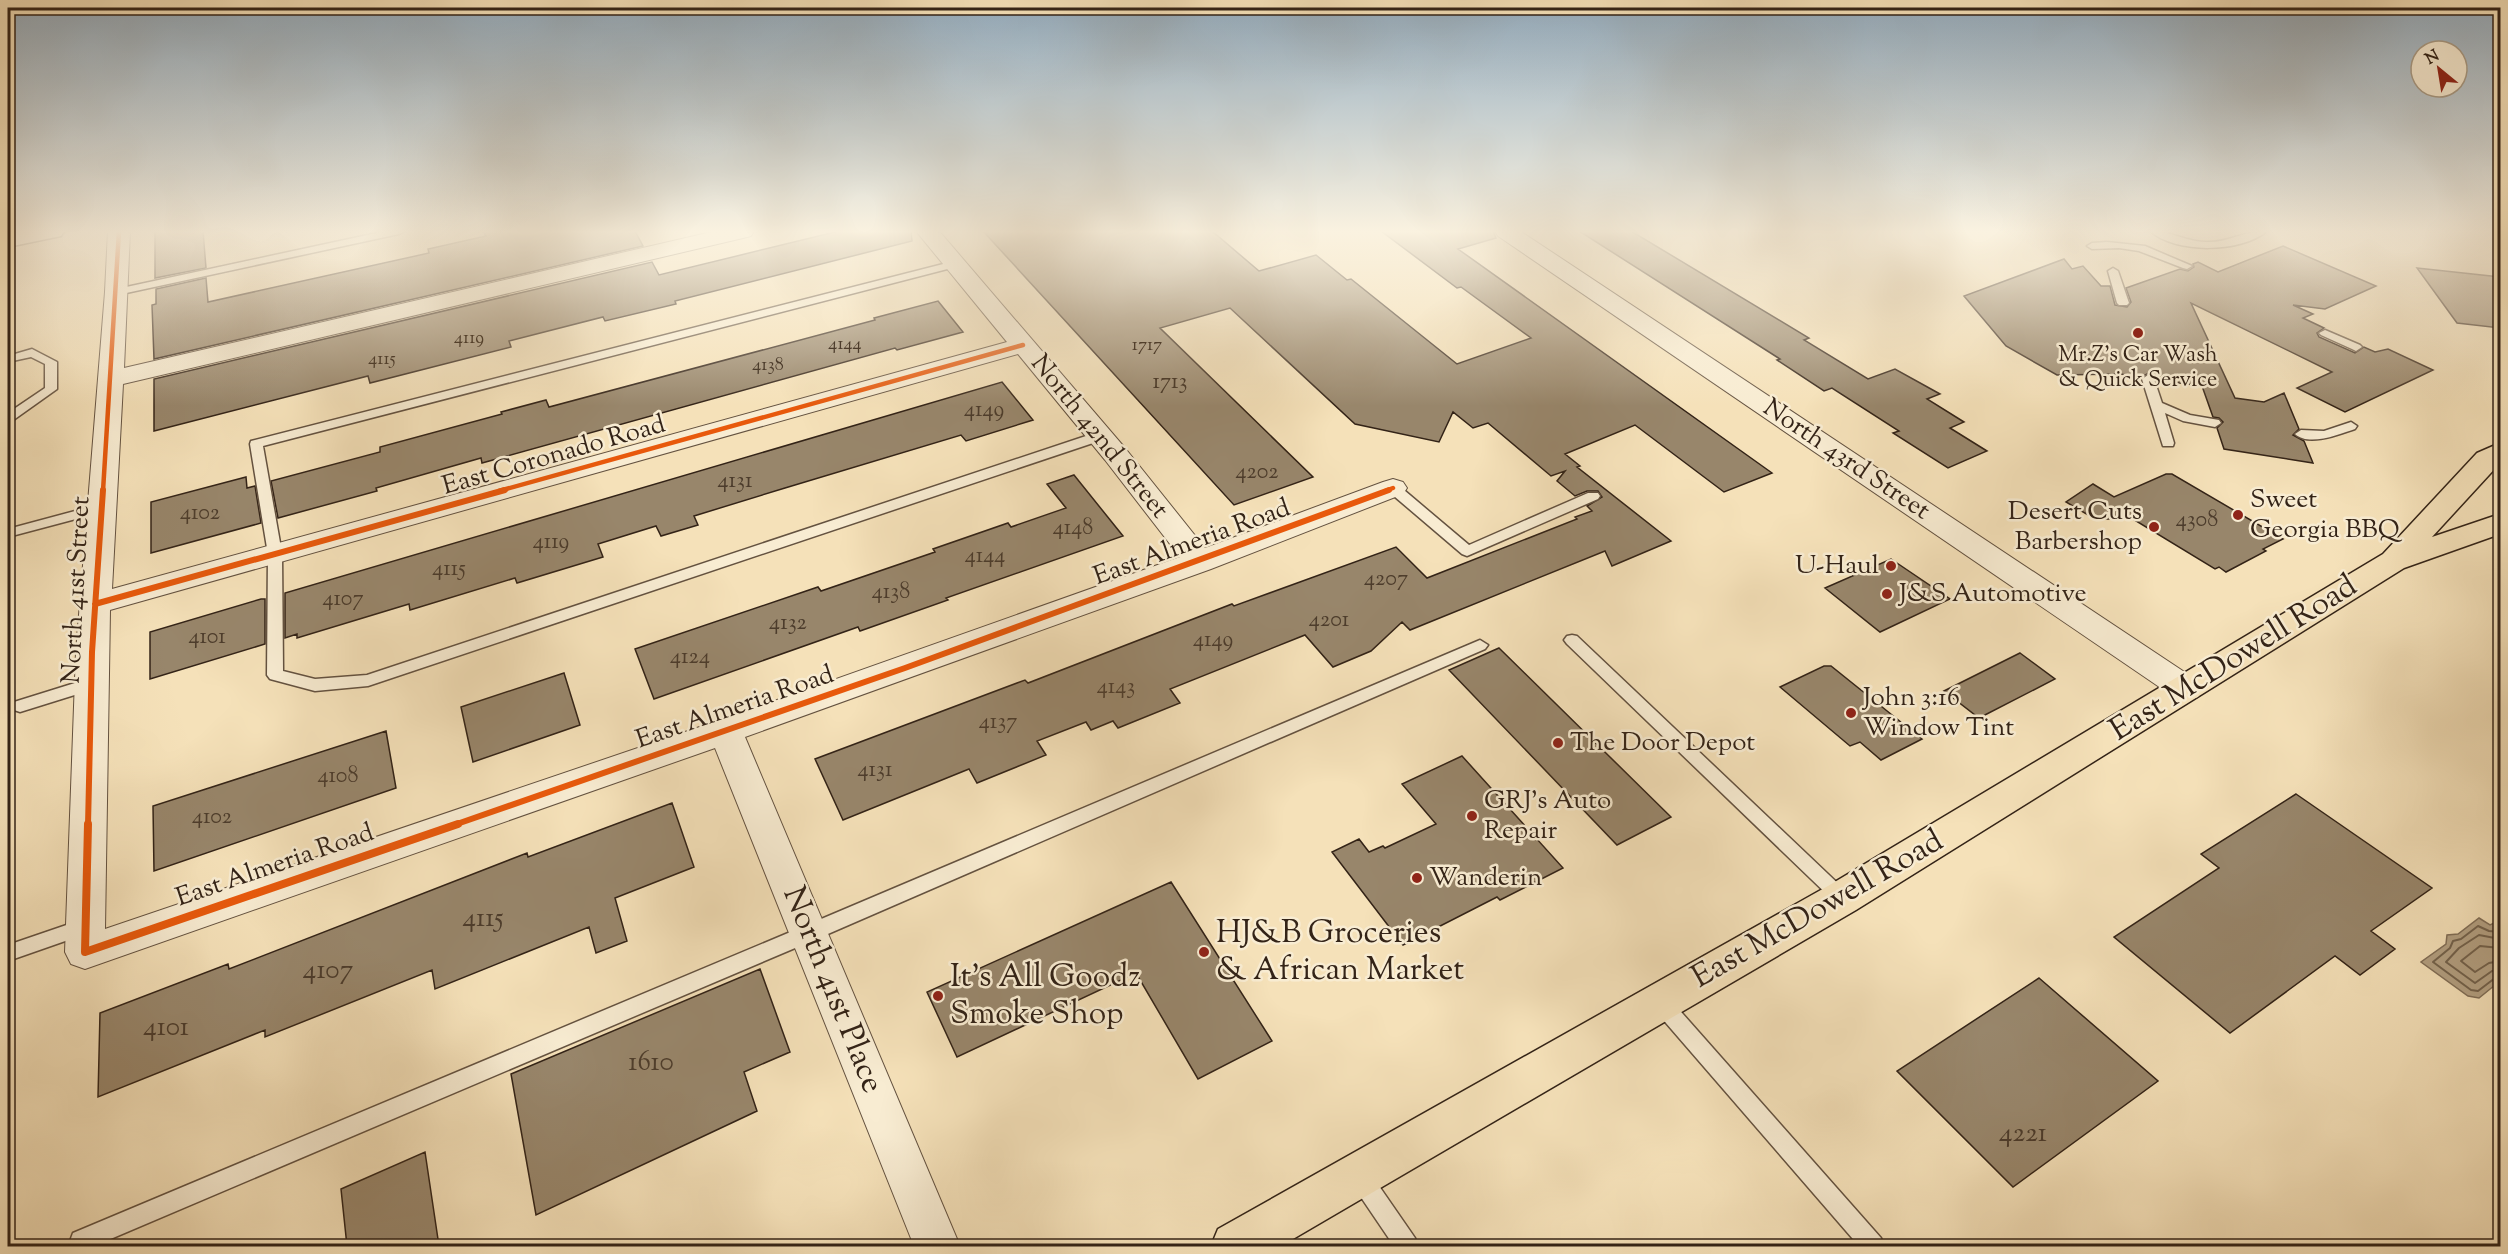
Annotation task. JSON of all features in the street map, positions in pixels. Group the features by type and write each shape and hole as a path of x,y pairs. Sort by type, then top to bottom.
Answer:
{"main road":[{"name":"East McDowell Road","path":"2393,561 2496,458"},
{"name":"East McDowell Road","path":"1235,1246 1842,898 2393,561 2500,524"}],"street":[{"path":"111,379 493,290"},
{"name":"North 42nd Street","path":"976,290 1100,436 1200,562"},
{"name":"North 43rd Street","path":"1593,290 2186,688"},
{"name":"North 41st Street","path":"86,939 91,684 117,292"},
{"name":"East Coronado Road","path":"95,604 1023,345"},
{"name":"East Almeria Road","path":"86,939 726,733 1200,562 1393,488"},
{"name":"North 41st Place","path":"726,733 807,934 938,1246"}],"lane":[{"path":"117,292 128,290"},
{"path":"856,290 256,444 275,554 276,675 315,685 368,680 1100,436"},
{"path":"2119,290 2123,303"},
{"path":"2325,333 2356,346"},
{"path":"8,359 32,353 51,362 51,389 8,418"},
{"path":"2148,379 2168,443"},
{"path":"2156,405 2187,418 2215,423"},
{"path":"2301,434 2325,435 2351,426"},
{"path":"1393,488 1467,551 1593,496"},
{"path":"8,532 101,508"},
{"path":"1572,640 1842,898"},
{"path":"81,1241 807,934 1480,645"},
{"path":"20,706 91,684"},
{"path":"8,953 86,939"},
{"path":"1660,1002 1873,1246"},
{"path":"1359,1175 1407,1246"}],"water":[{"path":"2479,918 2490,925 2494,923 2500,927 2500,981 2479,998 2468,996 2421,962 2446,944 2447,935 2458,934"}],"building":[{"path":"156,290 207,290 208,302 264,290 455,290 154,359 152,305 156,304"},
{"path":"535,290 720,290 675,301 676,304 605,321 603,317 509,341 511,347 370,383 368,376 154,431 154,379"},
{"path":"1037,290 1364,290 1457,364 1531,338 1464,290 1515,290 1772,473 1724,492 1635,425 1565,454 1580,466 1577,467 1671,541 1612,566 1605,551 1410,630 1402,622 1371,651 1333,667 1305,635 1170,689 1180,703 1118,728 1113,721 1091,730 1086,722 1037,741 1046,755 977,783 969,769 843,820 815,759 1025,680 1028,683 1232,604 1234,606 1396,547 1427,578 1577,519 1575,517 1592,511 1587,506 1602,497 1598,491 1587,491 1575,496 1557,481 1565,471 1551,476 1488,423 1473,428 1453,412 1439,442 1355,424 1230,308 1160,328 1313,477 1234,505"},
{"path":"1671,290 1728,290 1809,338 1804,340 1868,379 1895,369 1940,394 1927,399 1964,422 1950,428 1987,451 1948,468 1893,433 1899,431 1832,388 1824,391 1777,360 1780,359"},
{"path":"1982,290 2111,290 2115,305 2127,307 2131,302 2127,290 2368,290 2325,309 2293,305 2313,314 2303,318 2324,328 2317,333 2319,337 2355,353 2364,347 2375,352 2388,349 2433,370 2345,412 2297,388 2332,372 2191,303 2235,398 2264,402 2284,393 2299,429 2293,435 2304,441 2313,463 2224,449 2217,428 2223,422 2213,417 2202,386 2157,380 2149,373 2140,378 2121,374 2057,375 2006,346 1964,296"},
{"path":"2433,290 2500,290 2500,328 2457,323"},
{"path":"938,301 963,332 897,350 895,348 482,463 481,458 376,488 377,491 278,518 271,481 380,452 380,447 502,414 501,412 546,400 549,407"},
{"path":"1002,382 1033,420 966,441 961,435 694,516 698,525 661,536 656,526 598,544 603,557 517,583 515,578 410,610 409,604 297,638 297,634 285,638 285,593"},
{"path":"2166,474 2172,474 2283,539 2263,549 2266,551 2226,572 2219,567 2215,569 2133,519 2095,519 2066,502 2093,484 2114,497"},
{"path":"1074,475 1123,536 946,598 948,600 860,631 858,627 654,699 635,649 818,587 821,591 935,552 933,549 1008,523 1011,527 1066,508 1047,484"},
{"path":"246,477 247,488 255,486 261,523 151,553 151,502"},
{"name":"J&S Automotive","path":"1891,559 1950,599 1880,632 1825,588"},
{"path":"265,599 265,644 150,679 150,632"},
{"name":"The Door Depot","path":"1499,648 1671,817 1617,845 1449,670"},
{"path":"2020,653 2055,679 1979,718 1944,691"},
{"name":"John 3:16 Window Tint","path":"1824,666 1831,666 1922,739 1881,760 1860,742 1850,746 1780,687"},
{"path":"564,673 580,725 473,762 461,707"},
{"path":"386,731 396,788 154,871 153,806"},
{"path":"1462,756 1563,868 1500,900 1497,897 1403,945 1332,852 1359,839 1369,852 1383,846 1385,848 1436,824 1402,784"},
{"path":"2296,794 2432,888 2371,931 2395,949 2360,975 2335,956 2230,1033 2114,937 2219,868 2201,854"},
{"path":"672,803 694,867 615,898 627,941 596,953 589,927 435,989 432,970 265,1037 265,1030 98,1097 100,1013 228,964 229,969 527,853 528,857"},
{"path":"1171,882 1272,1041 1198,1079 1136,973 957,1057 927,992"},
{"path":"760,969 790,1052 744,1072 757,1111 536,1215 511,1074"},
{"path":"2039,978 2158,1081 2013,1187 1897,1071"},
{"path":"425,1152 439,1246 347,1246 341,1189"}],"cycle path":[{"path":"117,290 92,652 85,952 905,668 1393,488"},
{"path":"95,604 1023,345"}],"place":[{"name":"Mr.Z's Car Wash & Quick Service","path":"2138,333"},
{"name":"Sweet Georgia BBQ","path":"2238,515"},
{"name":"Desert Cuts Barbershop","path":"2154,527"},
{"name":"U-Haul","path":"1891,566"},
{"name":"J&S Automotive","path":"1887,594"},
{"name":"John 3:16 Window Tint","path":"1851,713"},
{"name":"The Door Depot","path":"1558,743"},
{"name":"GRJ's Auto Repair","path":"1472,816"},
{"name":"Wanderin","path":"1417,878"},
{"name":"HJ&B Groceries & African Market","path":"1204,952"},
{"name":"It's All Goodz Smoke Shop","path":"938,996"}]}
